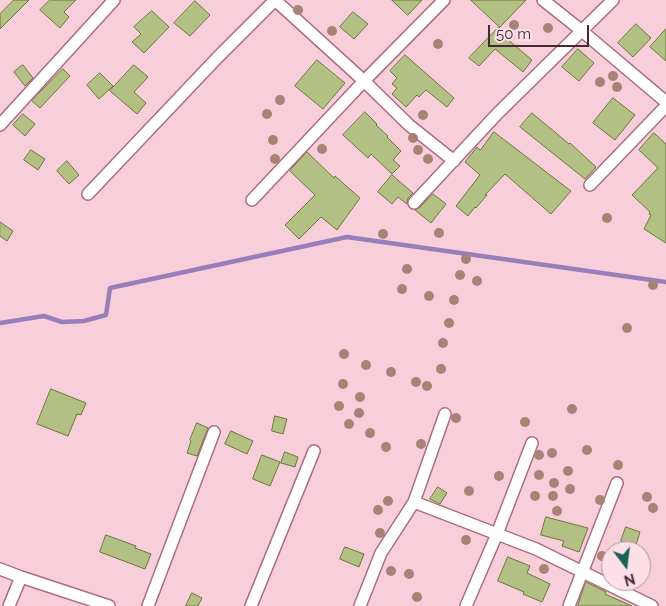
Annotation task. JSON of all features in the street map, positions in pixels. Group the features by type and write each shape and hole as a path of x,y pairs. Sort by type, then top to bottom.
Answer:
{"street":[{"path":"0,125 114,0"},
{"path":"88,194 217,58 275,0 409,125 454,161"},
{"path":"252,200 364,81 444,0"},
{"path":"543,0 582,31 666,104 590,185"},
{"path":"414,203 498,113 613,0"},
{"path":"360,606 381,553 414,502 445,414"},
{"path":"148,606 214,432"},
{"path":"466,606 497,534 532,442"},
{"path":"251,606 314,452"},
{"path":"569,606 617,483"},
{"path":"414,502 536,549 652,606"},
{"path":"0,569 21,578 109,606"},
{"path":"9,606 21,578"}],"building":[{"path":"14,0 29,0 0,29 0,14"},
{"path":"50,0 76,0 64,12 69,17 60,28 40,10"},
{"path":"392,0 422,0 408,15"},
{"path":"471,0 526,0 500,27"},
{"path":"195,1 210,15 190,36 174,23"},
{"path":"152,11 169,27 144,53 132,42 141,34 134,27"},
{"path":"353,12 368,24 354,39 340,27"},
{"path":"636,24 651,38 633,57 618,43"},
{"path":"499,27 508,35 506,38 532,60 523,72 495,49 479,66 469,58"},
{"path":"666,29 666,61 650,47"},
{"path":"578,49 594,63 579,81 562,67"},
{"path":"405,55 454,98 447,107 426,90 419,97 417,95 406,107 392,94 397,88 392,84 397,78 390,71"},
{"path":"317,60 345,83 323,109 295,86"},
{"path":"23,65 33,78 25,86 14,72"},
{"path":"134,65 148,77 134,92 146,103 137,114 110,91"},
{"path":"63,69 70,76 40,108 32,101"},
{"path":"100,73 113,86 99,99 87,85"},
{"path":"613,98 635,115 615,140 593,123"},
{"path":"365,112 401,151 393,160 400,166 392,174 371,154 368,158 343,135"},
{"path":"532,113 570,143 596,167 585,179 520,127"},
{"path":"23,114 35,124 25,136 13,125"},
{"path":"494,132 571,191 551,214 505,174 468,216 456,206 480,175 465,162 477,147 480,150"},
{"path":"654,133 666,144 666,243 644,229 651,215 649,214 650,212 632,195 658,168 639,150"},
{"path":"31,150 45,159 38,170 24,160"},
{"path":"307,152 334,178 335,176 360,198 337,230 321,217 299,239 285,225 315,195 290,171"},
{"path":"67,161 79,175 69,184 57,171"},
{"path":"392,175 413,193 408,198 407,204 398,197 392,204 378,192"},
{"path":"433,194 446,204 431,223 415,210"},
{"path":"0,222 13,231 7,241 0,236"},
{"path":"51,389 86,403 81,415 77,414 68,436 37,424"},
{"path":"275,416 287,419 283,434 272,431"},
{"path":"197,423 208,428 197,456 187,453"},
{"path":"231,431 253,441 247,454 225,444"},
{"path":"285,452 298,457 295,467 281,463"},
{"path":"262,455 280,462 270,486 253,479"},
{"path":"438,487 447,493 440,504 430,499"},
{"path":"546,517 588,528 579,552 562,546 564,541 541,535"},
{"path":"626,527 640,532 637,541 621,541"},
{"path":"106,535 136,546 135,548 151,554 145,569 100,552"},
{"path":"345,547 364,554 359,567 340,559"},
{"path":"508,557 530,566 527,573 550,584 542,602 498,581"},
{"path":"586,582 606,592 605,594 632,606 578,606"},
{"path":"192,593 202,598 198,606 186,606"}],"waterway":[{"path":"0,323 44,316 62,322 84,321 106,315 110,288 347,237 666,282"}]}
